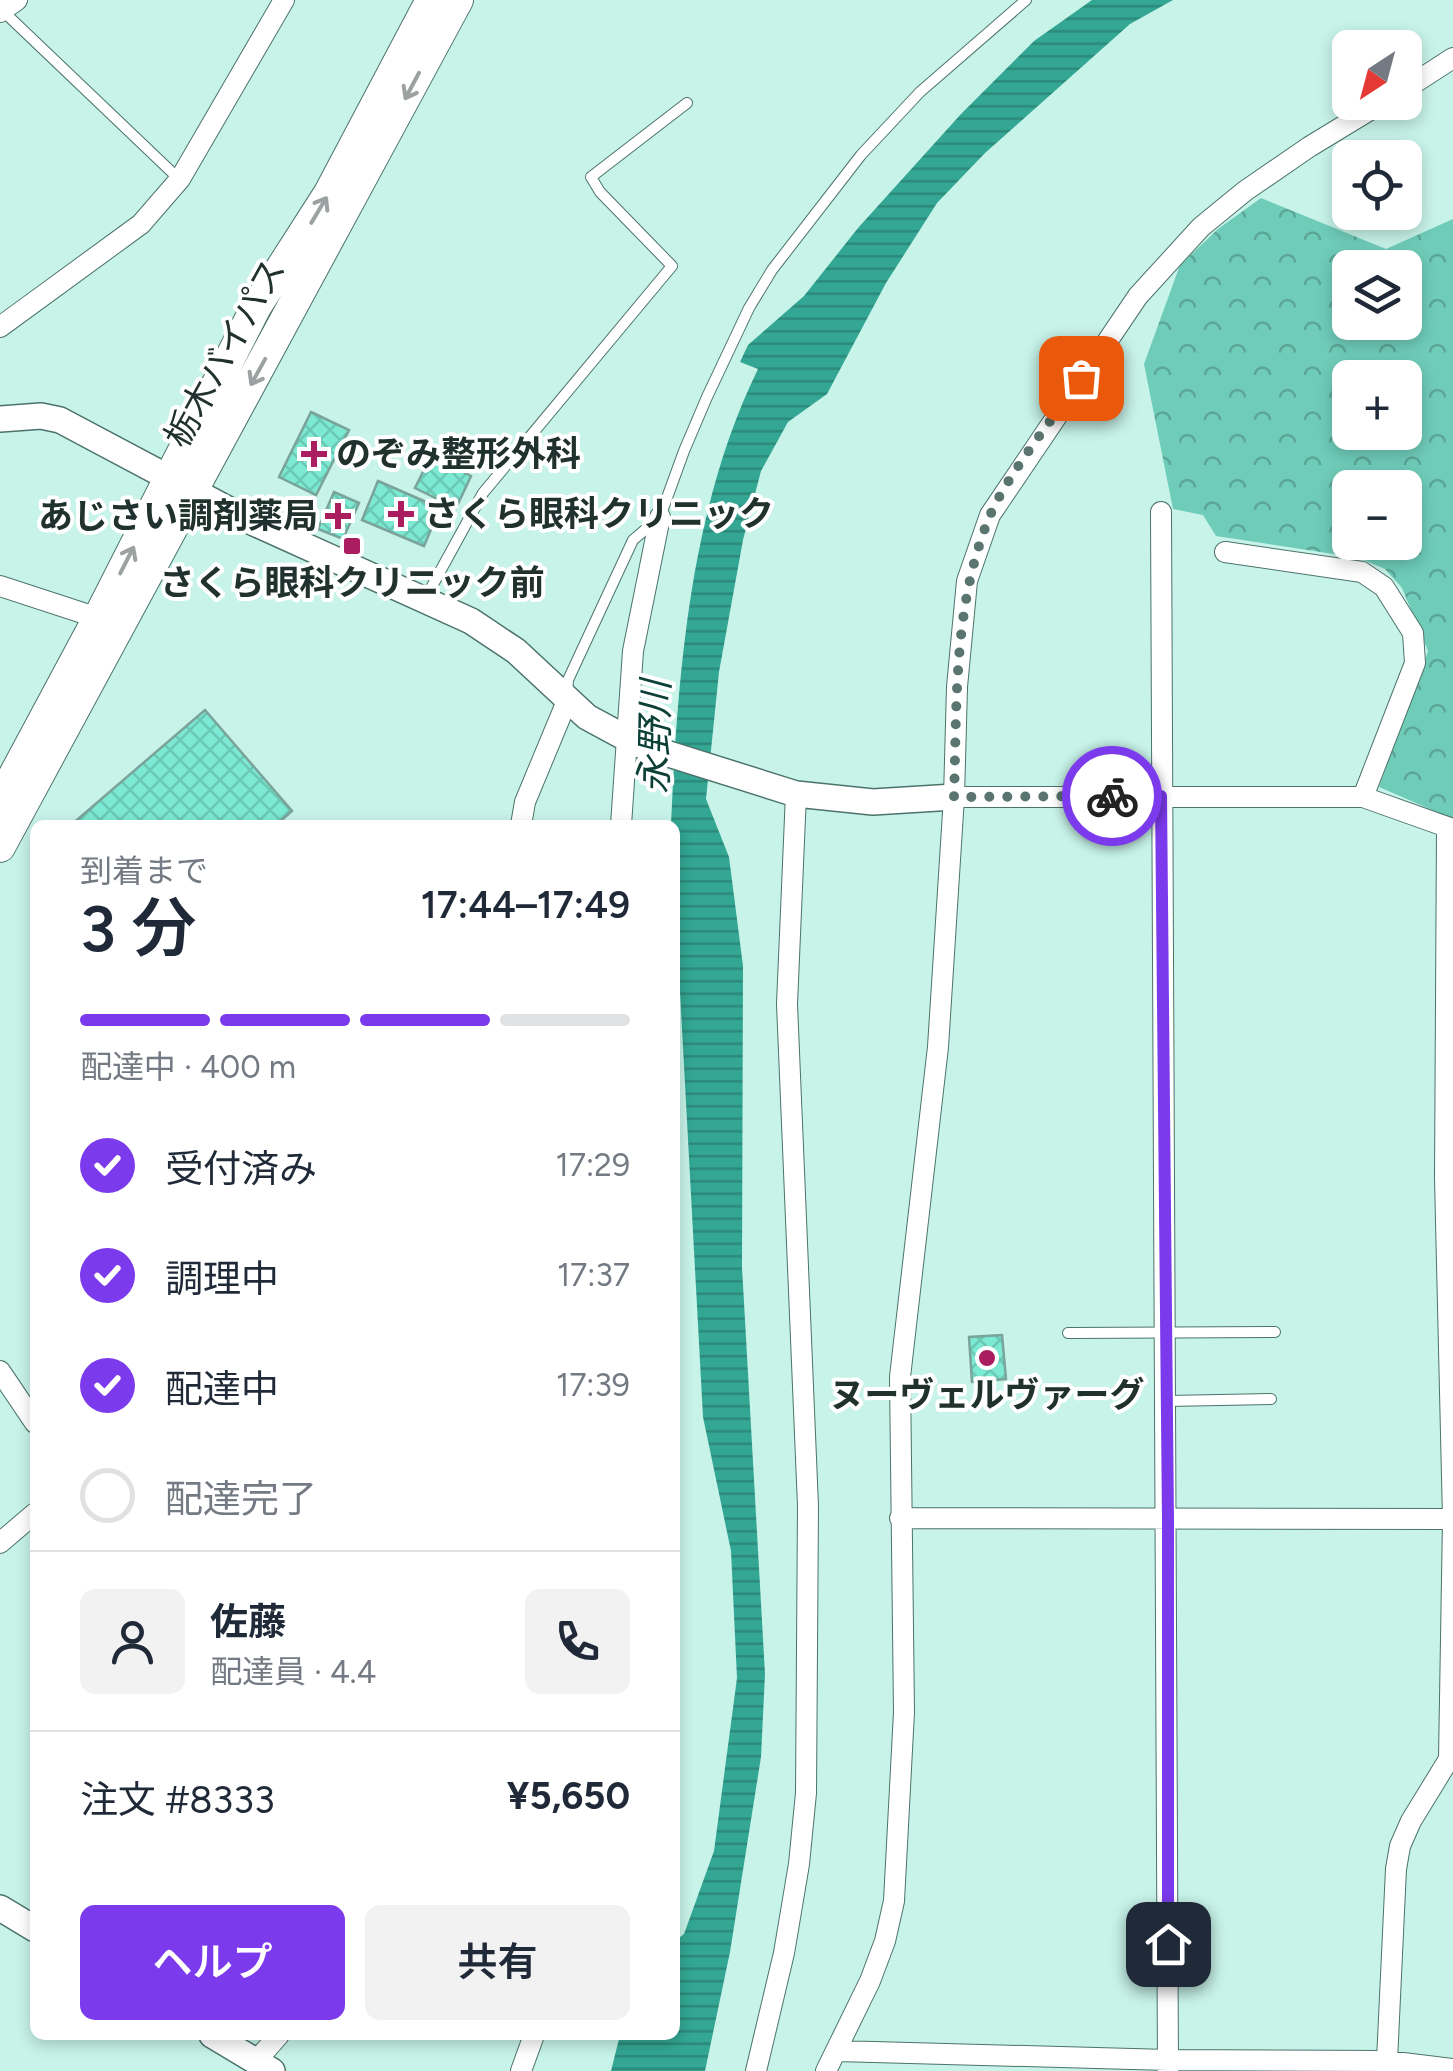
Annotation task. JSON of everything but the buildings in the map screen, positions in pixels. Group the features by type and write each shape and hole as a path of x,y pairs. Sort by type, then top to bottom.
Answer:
{"main road":[{"name":"栃木バイパス","path":"0,847 180,484 256,307 450,4"},
{"name":"栃木バイパス","path":"0,801 98,618 180,484"}],"street":[{"path":"0,327 141,224 180,180 284,0"},
{"path":"1422,78 1453,58"},
{"path":"826,2071 880,1954 894,1900 904,1712 900,1377 938,1046 957,686 968,581 990,515 1129,308 1200,227 1308,147 1353,120"},
{"path":"0,419 41,416 60,420 180,484 495,636 567,701 631,742 789,792 873,802 954,797 1364,797 1450,828 1451,1760 1426,1796 1400,1846 1387,2061"},
{"path":"1161,512 1168,2066"},
{"path":"622,820 631,742 633,651 660,518"},
{"path":"1225,552 1362,572 1384,587 1413,633 1415,663 1364,797"},
{"path":"0,586 98,618"},
{"path":"522,820 525,802 567,701"},
{"path":"756,2071 784,1953 799,1864 808,1723 808,1506 787,1004 789,792"},
{"path":"0,1371 30,1416"},
{"path":"0,1543 30,1517"},
{"path":"900,1518 1453,1519"},
{"path":"0,1908 30,1926"},
{"path":"220,2040 264,2066 277,2040"},
{"path":"521,2071 532,2040"},
{"path":"837,2051 1168,2066 1387,2061 1441,2068"}],"lane":[{"path":"567,701 568,680 618,569 634,540 660,518 707,397 749,308 772,270 861,155 920,92 1026,0"},
{"path":"7,8 180,180"},
{"path":"424,600 483,493 672,266 600,192 591,177 688,103"},
{"path":"1068,1333 1276,1332"},
{"path":"1167,1400 1271,1398"}],"green space":[{"path":"1261,198 1386,249 1453,219 1453,819 1379,787 1428,651 1402,588 1385,569 1364,560 1422,560 1422,470 1332,470 1332,554 1216,536 1203,515 1173,509 1144,364 1180,265 1218,229"}],"shaded area":[{"path":"1092,0 1173,0 1130,24 985,153 937,203 886,283 827,394 788,422 761,471 743,540 719,672 706,799 729,857 743,966 742,1267 765,1674 761,1757 730,1952 705,2071 611,2071 619,2040 680,2040 680,1937 714,1851 737,1678 731,1551 703,1417 680,992 680,820 671,820 684,649 702,534 735,422 758,369 740,362 748,345 804,296 858,228 961,114 1034,41"}],"way so far":[{"path":"1081,378 990,515 968,581 957,686 954,797 1112,796"}],"place":[{"name":"のぞみ整形外科","path":"314,454"},
{"name":"さくら眼科クリニック","path":"401,514"},
{"name":"あじさい調剤薬局","path":"338,516"},
{"name":"さくら眼科クリニック前","path":"352,546"},
{"name":"ヌーヴェルヴァーグ","path":"987,1358"}],"route":[{"path":"1112,796 1161,796 1168,1944"}],"water label":[{"name":"永野川","path":"655,737"}]}
